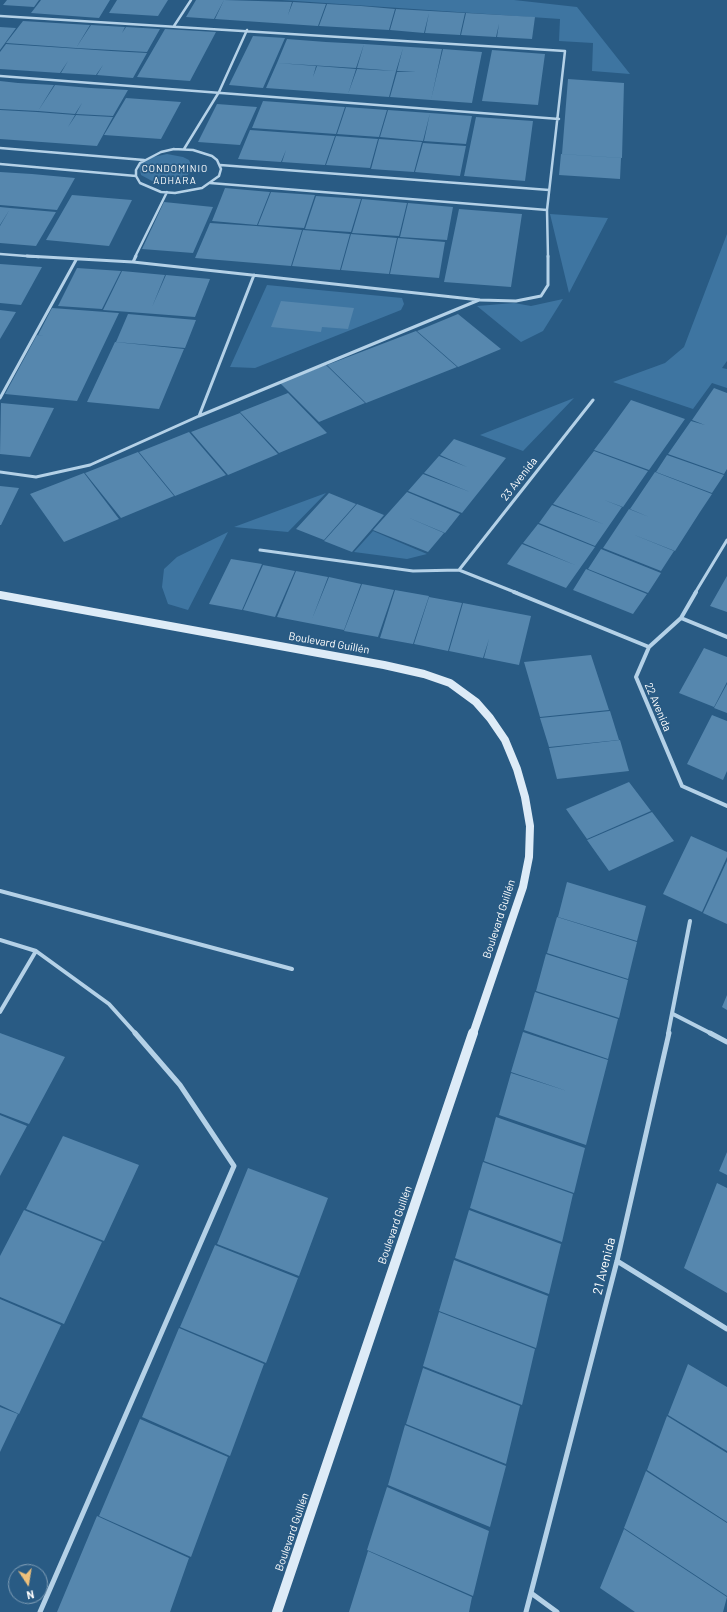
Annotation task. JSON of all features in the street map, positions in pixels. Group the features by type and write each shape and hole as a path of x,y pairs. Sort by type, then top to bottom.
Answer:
{"main road":[{"name":"Boulevard Guillén","path":"0,595 384,665 424,674 450,683 476,702 490,718 508,748 517,769 525,797 530,826 529,849 523,886 277,1612"}],"street":[{"path":"174,26 191,0"},
{"path":"0,16 247,30 565,51 559,119 547,210 548,285 541,296 516,301 480,300 133,262 76,260 0,254"},
{"path":"184,149 219,92 247,30"},
{"path":"0,76 559,119"},
{"path":"0,148 144,160"},
{"path":"184,149 202,151 212,156 220,165 221,169 219,176 210,183 189,191 167,192 149,188 140,183 136,176 136,170 144,160 161,152 184,149"},
{"path":"0,164 136,176"},
{"path":"220,165 549,190"},
{"path":"210,183 547,210"},
{"path":"133,262 167,192"},
{"path":"0,398 76,260"},
{"path":"199,416 254,275"},
{"path":"0,472 36,476 90,465 199,416 480,300"},
{"name":"23 Avenida","path":"459,570 593,400"},
{"name":"22 Avenida","path":"727,540 681,618 649,647 636,677 682,786 727,806"},
{"path":"260,550 413,571 459,570 649,647"},
{"path":"681,618 727,637"},
{"path":"0,891 292,969"},
{"name":"21 Avenida","path":"526,1612 617,1261 673,1014 690,921"},
{"path":"0,940 36,951 108,1004 180,1085 234,1166 40,1612"},
{"path":"0,1012 36,951"},
{"path":"673,1014 727,1042"},
{"path":"617,1261 727,1329"},
{"path":"531,1592 557,1612"}],"shaded area":[{"path":"281,0 514,0 577,7 630,74 592,71 593,43 559,41 560,19"},
{"name":"CONDOMINIO ADHARA","path":"167,154 183,157 189,160 193,169 185,177 169,182 152,181 141,175 139,166 143,162 149,158"},
{"path":"550,214 608,218 569,293"},
{"path":"727,234 727,361 722,368 727,369 727,388 712,383 693,409 613,382 665,363 684,347"},
{"path":"267,285 402,298 404,304 401,310 255,368 230,367"},
{"path":"563,299 543,331 521,342 477,306 514,303 531,306"},
{"path":"574,398 523,451 480,435"},
{"path":"326,493 288,532 234,527"},
{"path":"373,531 427,554 407,559 354,552"},
{"path":"228,532 188,610 168,604 162,587 164,569 177,557"}],"building":[{"path":"7,0 39,0 34,7 3,5"},
{"path":"41,0 110,0 99,18 31,13"},
{"path":"117,0 168,0 158,16 109,13"},
{"path":"196,0 224,0 214,19 186,17"},
{"path":"224,0 292,2 288,15 293,2 326,4 318,26 215,19"},
{"path":"327,4 395,9 389,30 319,26"},
{"path":"396,9 465,13 460,35 425,33 429,13 424,33 390,30"},
{"path":"466,13 535,17 532,39 497,37 499,24 496,37 461,35"},
{"path":"23,21 90,25 76,48 6,43"},
{"path":"91,25 125,27 122,33 126,27 160,29 147,52 76,48"},
{"path":"0,27 16,28 0,50"},
{"path":"165,29 216,32 190,81 137,77"},
{"path":"253,36 285,38 263,88 229,85"},
{"path":"287,39 364,44 356,68 277,63"},
{"path":"6,44 147,53 133,78 97,75 103,65 96,75 61,73 68,61 60,73 0,69 0,52"},
{"path":"364,44 442,49 431,100 390,97 397,72 416,72 397,71 403,48 396,71 357,68"},
{"path":"443,49 482,52 477,77 437,74"},
{"path":"492,50 545,54 538,105 482,101"},
{"path":"277,63 316,66 313,77 317,66 356,69 348,94 266,88"},
{"path":"357,69 396,71 389,97 348,94"},
{"path":"437,74 477,77 472,103 431,100"},
{"path":"568,79 624,83 622,158 562,154"},
{"path":"0,81 54,85 38,111 0,109"},
{"path":"55,85 128,90 113,116 76,114 82,103 75,114 38,111"},
{"path":"126,98 181,102 161,139 104,135"},
{"path":"263,101 304,104 294,131 252,128"},
{"path":"217,104 257,107 240,145 198,142"},
{"path":"304,104 345,107 336,134 294,131"},
{"path":"346,107 387,110 379,137 337,134"},
{"path":"0,110 75,115 68,127 76,115 113,117 97,146 0,139"},
{"path":"388,110 430,113 423,141 380,137"},
{"path":"430,113 472,116 466,144 424,141"},
{"path":"476,117 533,121 525,181 464,176"},
{"path":"250,130 335,136 325,165 282,162 286,150 281,162 238,159"},
{"path":"336,136 378,139 370,168 326,165"},
{"path":"379,139 422,142 414,172 371,169"},
{"path":"423,143 466,146 460,176 415,172"},
{"path":"561,154 621,158 620,179 559,175"},
{"path":"0,172 32,174 12,206 0,205"},
{"path":"32,174 75,178 57,210 12,206"},
{"path":"225,188 270,192 257,225 212,221"},
{"path":"271,192 315,195 304,228 258,225"},
{"path":"72,195 132,200 109,246 46,240"},
{"path":"316,196 361,199 351,232 305,229"},
{"path":"362,199 407,203 399,236 352,233"},
{"path":"164,202 213,207 193,253 142,249"},
{"path":"408,203 453,207 447,240 400,237"},
{"path":"0,207 56,212 36,246 0,243 0,226 10,209 0,225"},
{"path":"459,209 522,214 511,287 444,282"},
{"path":"210,223 302,230 291,266 195,258"},
{"path":"303,230 350,234 340,270 292,266"},
{"path":"351,234 397,238 389,274 341,270"},
{"path":"398,238 445,242 439,278 390,274"},
{"path":"0,264 42,267 21,305 0,303"},
{"path":"77,268 121,271 102,309 58,306"},
{"path":"122,271 165,275 152,307 166,275 210,279 195,317 103,310"},
{"path":"281,301 354,308 348,329 322,327 321,332 271,327"},
{"path":"52,308 119,313 77,401 5,394 37,335 44,336 38,335"},
{"path":"0,310 16,312 0,339"},
{"path":"128,314 196,320 185,348 116,342"},
{"path":"458,314 501,349 458,367 417,331"},
{"path":"416,331 457,367 366,403 327,365"},
{"path":"115,342 184,349 159,409 87,402"},
{"path":"326,365 365,403 319,422 280,383"},
{"path":"714,388 727,393 727,469 724,474 668,454 691,421 705,425 692,420"},
{"path":"288,393 327,433 279,453 240,412"},
{"path":"631,400 685,419 649,470 594,450"},
{"path":"1,403 54,408 30,457 0,454"},
{"path":"240,413 278,454 228,475 191,432"},
{"path":"189,432 226,475 175,496 139,452"},
{"path":"454,439 506,458 462,513 408,491 423,474 470,492 424,473 439,456 467,467 440,455"},
{"path":"594,451 648,471 623,507 604,500 622,507 595,546 539,523 552,505 603,524 553,504"},
{"path":"138,452 174,496 121,518 85,473"},
{"path":"667,455 724,475 712,493 656,472"},
{"path":"655,472 712,494 675,551 632,534 674,551 661,571 603,548 629,509 649,517 630,509"},
{"path":"84,473 119,519 64,542 30,494"},
{"path":"0,486 19,488 1,525 0,525"},
{"path":"407,492 460,514 445,533 407,517 444,533 428,552 373,530"},
{"path":"329,493 356,504 324,540 296,529"},
{"path":"357,504 384,515 352,552 324,541"},
{"path":"538,524 595,547 566,588 507,564 522,544 575,565 523,543"},
{"path":"601,549 661,573 648,593 588,569"},
{"path":"231,559 262,564 242,610 209,604"},
{"path":"263,565 295,571 275,617 243,610"},
{"path":"586,569 647,594 633,614 573,590"},
{"path":"296,571 328,577 312,619 329,577 361,584 344,630 277,617"},
{"path":"727,576 727,612 710,606"},
{"path":"362,584 394,590 378,637 344,631"},
{"path":"395,590 429,596 413,644 380,638"},
{"path":"429,597 462,603 448,651 414,644"},
{"path":"463,603 531,616 519,665 484,658 489,639 483,658 449,651"},
{"path":"704,648 727,657 727,682 714,707 679,693"},
{"path":"591,655 609,710 540,717 524,662"},
{"path":"727,684 727,713 714,708"},
{"path":"610,711 619,740 549,747 540,718"},
{"path":"712,715 727,721 727,771 723,780 687,764"},
{"path":"620,740 629,771 557,779 549,748"},
{"path":"629,782 651,811 587,839 566,809"},
{"path":"652,812 674,841 609,871 587,840"},
{"path":"691,836 727,852 727,857 702,912 663,894"},
{"path":"727,861 727,924 703,913"},
{"path":"567,882 646,906 637,941 558,917"},
{"path":"557,917 637,942 628,979 547,953"},
{"path":"546,954 628,980 619,1018 536,991"},
{"path":"535,992 618,1019 608,1059 524,1030"},
{"path":"727,995 727,1010 722,1007"},
{"path":"523,1032 608,1060 586,1145 499,1115 511,1073 567,1091 511,1072"},
{"path":"0,1033 65,1057 29,1124 0,1113"},
{"path":"0,1115 27,1126 0,1176"},
{"path":"496,1117 585,1148 574,1193 484,1161"},
{"path":"63,1136 139,1165 104,1241 26,1209"},
{"path":"727,1152 727,1175 719,1171"},
{"path":"483,1162 573,1194 562,1242 470,1208"},
{"path":"248,1168 328,1198 299,1276 217,1244"},
{"path":"717,1183 727,1188 727,1293 684,1268"},
{"path":"24,1210 102,1242 64,1324 0,1297 0,1256"},
{"path":"469,1210 561,1244 549,1294 455,1258"},
{"path":"215,1245 298,1278 266,1363 180,1327"},
{"path":"454,1260 548,1296 536,1348 439,1311"},
{"path":"0,1299 61,1325 19,1414 0,1405"},
{"path":"439,1312 535,1349 522,1405 423,1366"},
{"path":"179,1328 264,1364 230,1456 142,1417"},
{"path":"688,1364 727,1387 727,1451 668,1415"},
{"path":"423,1368 520,1406 506,1464 406,1424"},
{"path":"0,1407 18,1414 0,1452"},
{"path":"667,1416 727,1453 727,1522 647,1470"},
{"path":"140,1419 228,1457 191,1557 99,1516"},
{"path":"405,1425 506,1466 490,1527 388,1485"},
{"path":"646,1471 727,1523 727,1596 624,1528"},
{"path":"387,1487 489,1531 473,1596 367,1550"},
{"path":"97,1516 189,1558 170,1612 57,1612"},
{"path":"624,1529 727,1597 723,1612 635,1612 600,1588"},
{"path":"368,1551 472,1597 469,1612 349,1612"}],"district":[{"name":"CONDOMINIO ADHARA","path":"175,174"}]}
